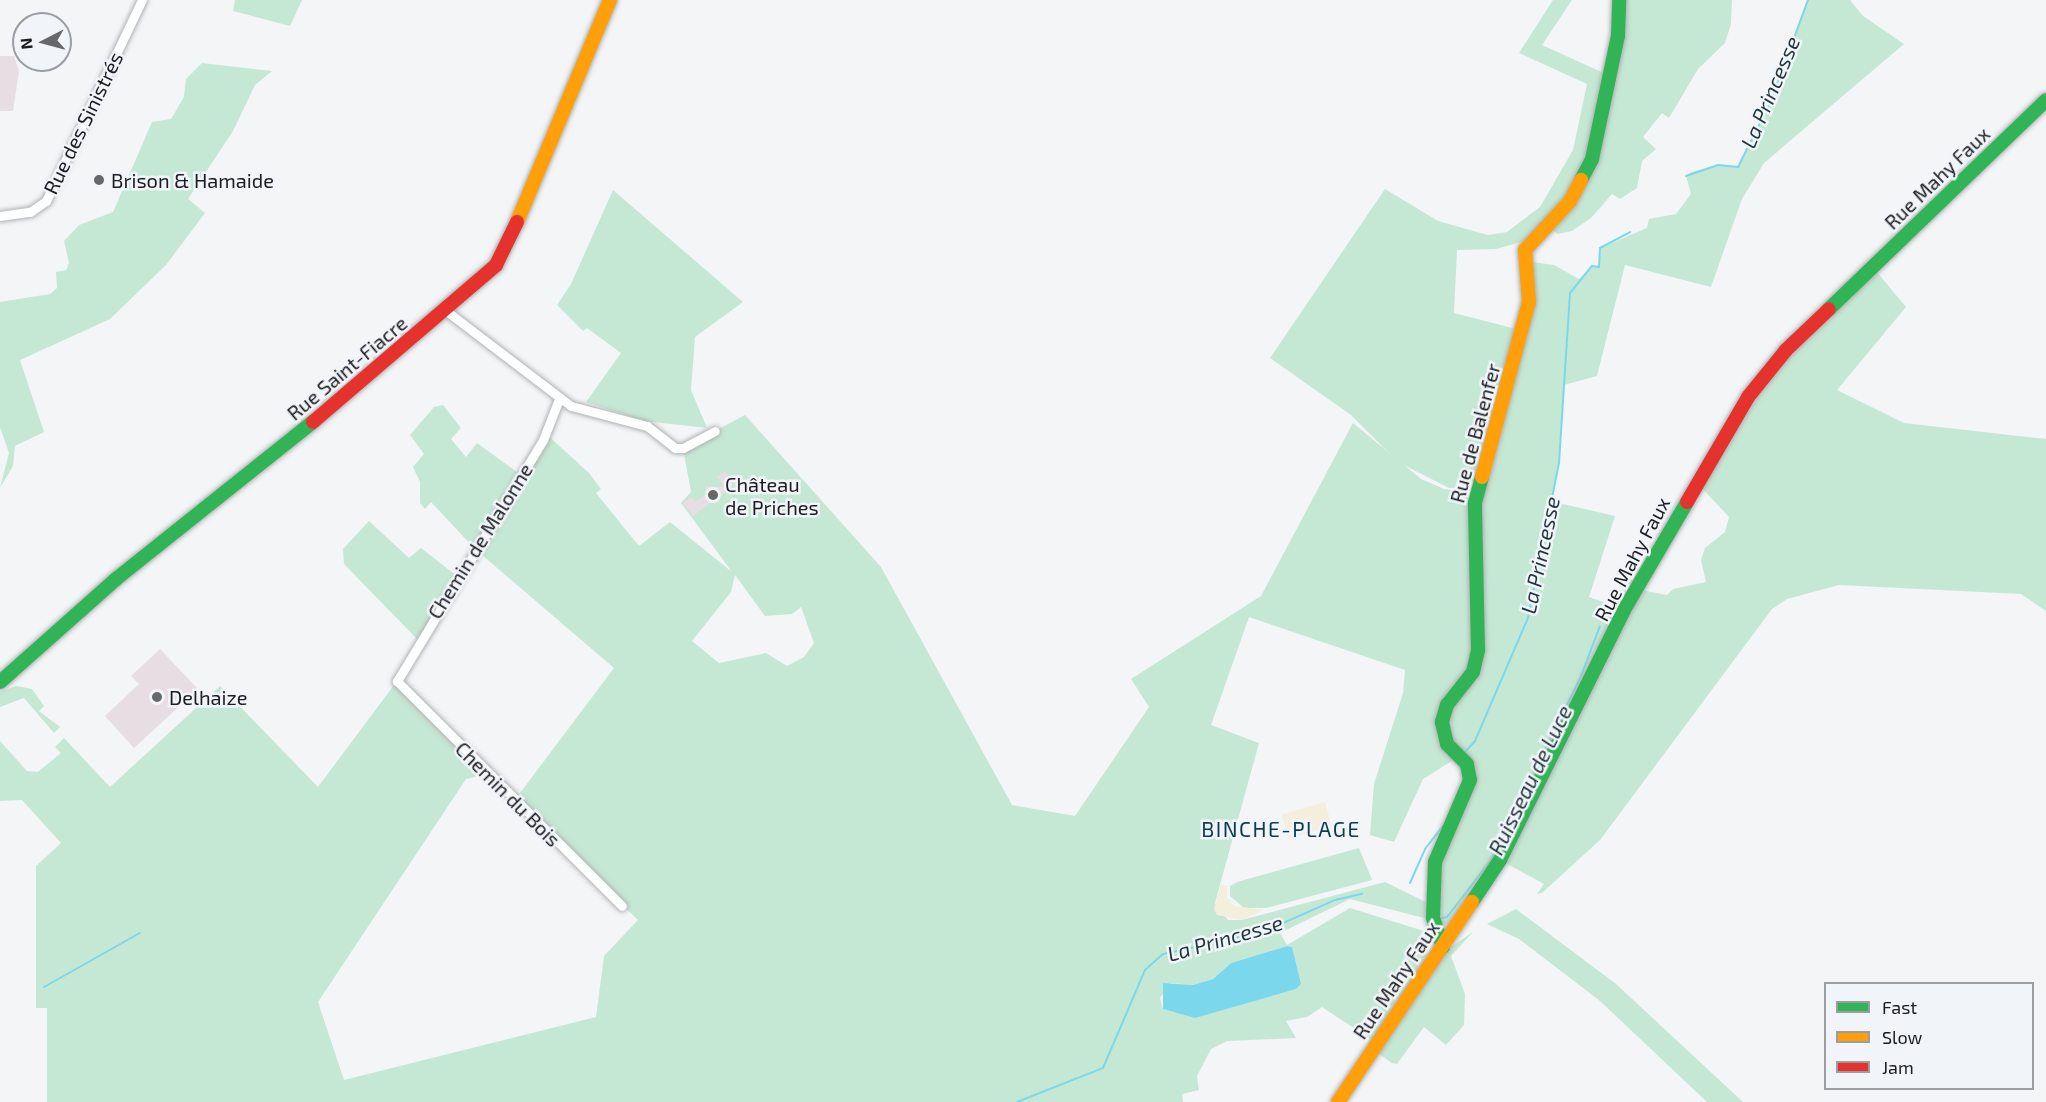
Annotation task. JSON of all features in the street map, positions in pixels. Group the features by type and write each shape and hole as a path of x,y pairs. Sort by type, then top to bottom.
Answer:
{"street":[{"name":"Rue des Sinistrés","path":"0,216 30,212 46,201 142,0"},
{"name":"Rue Saint-Fiacre","path":"0,682 116,579 283,448 446,310 505,253 610,0"},
{"name":"Rue de Balenfer","path":"1443,947 1433,918 1435,862 1468,789 1461,760 1447,744 1442,722 1447,705 1468,681 1476,660 1474,510 1529,302 1524,253 1570,201 1592,159 1618,36 1619,0"},
{"name":"Rue Mahy Faux","path":"1338,1102 1443,947 1522,821 1624,609 1748,397 1786,350 2046,100"},
{"path":"446,310 559,399 647,426 675,448 683,448 715,431"},
{"name":"Chemin de Malonne","path":"397,681 543,440 559,399"},
{"name":"Chemin du Bois","path":"397,681 621,906"}],"green space":[{"path":"235,0 302,0 290,26 233,11"},
{"path":"1553,0 1572,0 1542,45 1608,75 1602,107 1575,190 1528,240 1496,249 1457,250 1454,313 1520,330 1473,487 1449,488 1398,462 1351,415 1270,358 1385,189 1438,221 1488,235 1507,232 1540,207 1573,150 1587,84 1519,53"},
{"path":"1626,0 1732,0 1731,24 1725,43 1698,69 1669,118 1662,113 1643,137 1656,149 1642,161 1637,188 1620,199 1612,194 1591,218 1572,231 1558,234 1549,228 1570,206 1620,56"},
{"path":"1808,0 1850,0 1863,16 1904,44 1764,163 1742,199 1711,287 1625,265 1597,376 1564,385 1559,463 1548,512 1563,504 1615,516 1589,597 1624,609 1636,589 1667,595 1673,589 1706,582 1701,560 1705,548 1725,532 1729,517 1700,486 1698,477 1776,369 1876,271 1906,307 1837,390 1904,423 2046,439 2046,611 2021,594 1839,585 1787,599 1772,609 1600,840 1542,893 1537,894 1544,884 1500,860 1451,925 1350,899 1280,933 1287,945 1350,908 1424,931 1428,958 1372,1040 1322,1007 1307,1017 1286,1021 1296,1038 1227,1041 1211,1049 1197,1076 1199,1090 1182,1094 1183,1102 47,1102 47,1008 36,1008 36,866 61,843 22,800 0,801 0,741 27,771 38,772 61,753 55,747 64,738 110,787 220,686 318,787 397,681 487,774 466,779 318,1002 344,1080 596,1017 604,956 638,920 514,801 614,668 475,549 431,502 425,509 420,503 420,482 413,467 424,454 410,435 434,407 443,405 461,428 451,439 466,457 477,443 521,475 545,433 589,473 601,489 596,493 639,546 670,522 732,572 681,503 691,492 683,448 745,415 881,567 1012,805 1075,816 1149,707 1131,679 1261,596 1353,423 1421,479 1444,489 1477,493 1520,341 1525,261 1554,265 1579,279 1592,266 1599,266 1600,248 1647,228 1649,219 1676,214 1691,194 1686,176 1691,172 1718,165 1738,167 1771,101","holes":["735,575 765,616 792,614 801,607 814,643 804,657 787,666 766,653 719,663 692,641 731,592","1249,617 1405,670 1403,693 1374,784 1370,835 1394,842 1423,779 1458,757 1468,789 1433,883 1432,905 1385,882 1242,920 1228,920 1215,903 1259,743 1211,725","1287,946 1292,947 1296,989 1195,1017 1163,1009 1160,998 1170,983 1193,985 1213,979 1231,963"]},
{"path":"202,63 272,71 255,85 233,131 188,199 205,213 166,265 110,319 20,360 44,432 15,446 13,466 0,488 9,453 0,427 0,302 50,294 57,288 56,272 66,270 69,263 64,241 79,225 113,212 152,122 171,119 184,97 186,79"},
{"path":"613,190 743,302 695,337 691,390 707,428 644,421 586,402 621,353 587,328 583,331 557,305 571,284"},
{"path":"369,521 409,558 421,548 458,577 419,641 344,564 343,549"},
{"path":"16,686 32,689 44,706 39,711 60,727 54,733 24,698 0,707 0,692"},
{"path":"1359,848 1372,880 1266,908 1244,908 1230,896 1230,886 1237,882"},
{"path":"1516,909 1616,984 1743,1102 1707,1102 1600,1001 1519,939 1487,924"},
{"path":"1473,932 1451,956 1465,994 1464,1025 1446,1045 1424,1027 1397,1064 1392,1063 1379,1054 1378,1046 1448,949"}],"sand":[{"path":"1325,802 1332,826 1289,838 1282,814"},
{"path":"1221,884 1227,886 1227,897 1234,906 1264,910 1242,920 1217,915 1214,909"}],"water":[{"path":"1287,946 1292,947 1301,984 1296,989 1195,1018 1163,1009 1163,983 1193,985 1213,979 1231,963"}],"building":[{"path":"0,56 12,56 12,72 19,72 13,111 0,111"},
{"name":"Château de Priches","path":"725,471 735,484 693,516 683,503 691,497 695,502 706,494 706,486 725,487 717,477"},
{"name":"Delhaize","path":"160,649 198,689 134,748 105,716 139,684 131,676"}],"waterway":[{"name":"La Princesse","path":"1686,176 1718,165 1738,167 1771,101 1808,0"},
{"name":"La Princesse","path":"1464,753 1475,741 1528,618 1559,463 1570,293 1592,266 1599,267 1600,248 1630,232"},
{"name":"Ruisseau de Luce","path":"1439,919 1447,917 1491,860 1581,676 1600,626"},
{"name":"La Princesse","path":"1410,883 1425,849 1443,826"},
{"name":"La Princesse","path":"1017,1102 1103,1068 1145,970 1163,954 1263,932 1335,900 1362,894"},
{"path":"44,987 140,933"}],"traffic: fast":[{"path":"1581,180 1592,159 1618,36 1619,0"},
{"path":"1829,309 2046,100"},
{"path":"0,682 116,579 313,422"},
{"path":"1443,947 1433,918 1435,862 1470,780 1467,764 1447,744 1442,722 1447,705 1473,672 1478,650 1475,503 1482,477"},
{"path":"1472,902 1500,860 1624,610 1687,502"}],"traffic: slow":[{"path":"517,222 610,0"},
{"path":"1482,477 1529,302 1525,250 1570,201 1581,180"},
{"path":"1338,1102 1472,902"}],"traffic: jam":[{"path":"313,422 496,265 517,222"},
{"path":"1687,502 1748,397 1786,350 1829,309"}],"place":[{"name":"Brison & Hamaide","path":"99,180"},
{"name":"Château de Priches","path":"713,495"},
{"name":"Delhaize","path":"157,697"}],"district":[{"name":"BINCHE-PLAGE","path":"1281,829"}]}
